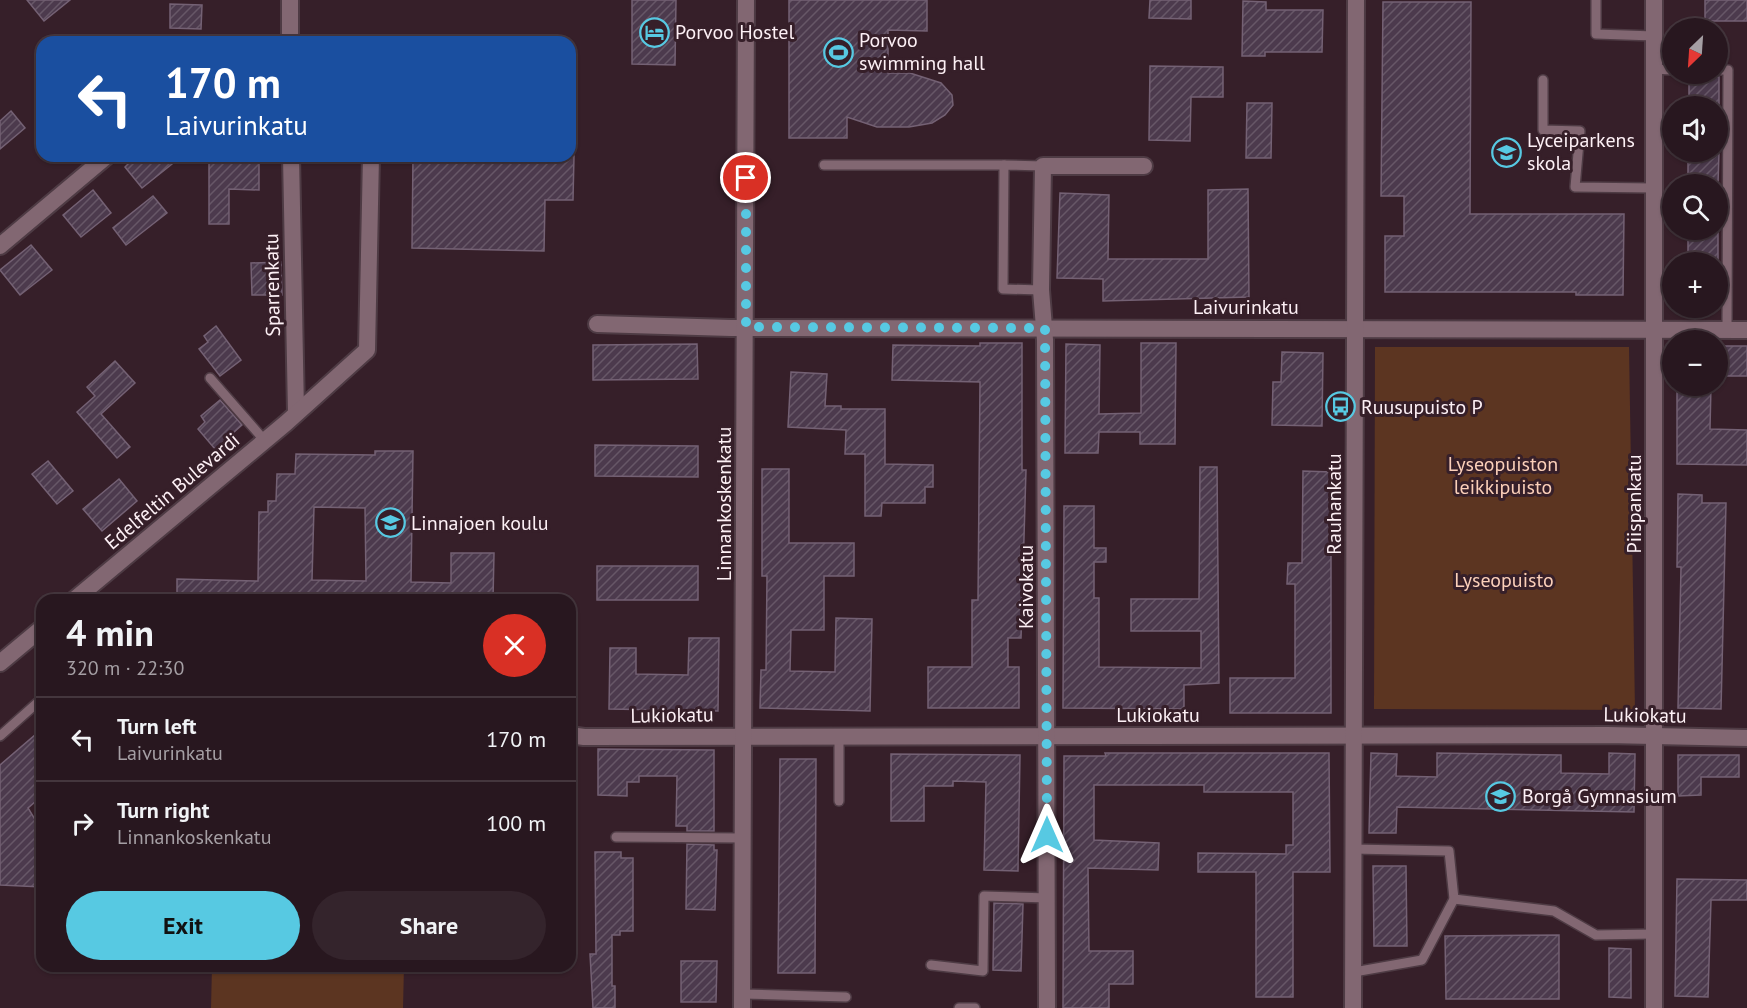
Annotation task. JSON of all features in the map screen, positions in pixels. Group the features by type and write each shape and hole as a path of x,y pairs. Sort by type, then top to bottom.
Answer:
{"street":[{"path":"290,0 290,36"},
{"name":"Linnankoskenkatu","path":"742,1001 746,0"},
{"name":"Rauhankatu","path":"1353,1008 1356,0"},
{"name":"Piispankatu","path":"1654,0 1654,1008"},
{"path":"0,246 93,162"},
{"name":"Sparrenkatu","path":"291,162 296,412"},
{"name":"Edelfeltin Bulevardi","path":"81,594 265,441 367,350 371,162"},
{"path":"1043,166 1144,166"},
{"name":"Kaivokatu","path":"1043,166 1041,290 1045,328 1047,1008"},
{"name":"Laivurinkatu","path":"597,324 746,327 1356,327 1727,330"},
{"name":"Laivurinkatu","path":"1728,330 1747,330"},
{"path":"0,663 36,633"},
{"name":"Lukiokatu","path":"576,736 1353,735 1747,738"}],"lane":[{"path":"1596,0 1596,34 1654,36"},
{"path":"1654,69 1662,69"},
{"path":"1543,80 1543,130 1580,131 1575,188 1653,188"},
{"path":"1727,330 1728,84"},
{"path":"824,165 1043,166"},
{"path":"1005,165 1003,290 1041,290"},
{"path":"210,378 265,441"},
{"path":"0,736 36,704"},
{"path":"839,736 839,801"},
{"path":"616,837 743,838"},
{"path":"1353,849 1449,851 1454,899 1422,960 1354,972"},
{"path":"931,964 983,970 984,897 1047,898"},
{"path":"1454,899 1554,911 1596,934 1653,934"},
{"path":"742,1001 846,997"},
{"path":"959,1008 975,1008"}],"green space":[{"name":"Lyseopuisto","path":"1375,347 1629,347 1635,710 1374,709"},
{"path":"212,972 404,972 403,1008 211,1008"}],"building":[{"path":"27,0 70,0 44,21"},
{"name":"Porvoo Hostel","path":"632,0 676,0 675,65 632,64"},
{"name":"Porvoo swimming hall","path":"789,0 927,0 927,31 888,30 888,73 910,73 941,83 952,95 953,105 945,115 932,123 909,127 877,127 847,117 847,138 789,138"},
{"path":"1150,0 1191,0 1191,19 1149,18"},
{"path":"1705,0 1747,0 1747,21 1705,18"},
{"path":"1243,1 1266,2 1266,10 1323,10 1322,52 1265,52 1265,56 1242,56"},
{"path":"1383,2 1471,2 1470,214 1624,214 1623,295 1576,295 1576,292 1385,292 1385,236 1404,236 1404,196 1381,196"},
{"path":"170,4 202,5 201,29 170,28"},
{"path":"1150,66 1223,67 1223,97 1191,97 1190,141 1149,140"},
{"path":"1689,84 1719,84 1719,96 1689,96"},
{"path":"1247,103 1272,103 1271,158 1246,158"},
{"path":"11,111 25,128 0,149 0,121"},
{"path":"174,162 142,188 125,167 129,163"},
{"path":"209,162 259,162 259,190 229,189 229,224 209,224"},
{"path":"413,162 574,162 573,200 545,200 544,251 412,248"},
{"path":"1688,162 1719,162 1718,174 1688,174"},
{"path":"1248,189 1249,297 1103,301 1103,279 1057,278 1060,193 1109,195 1108,259 1208,259 1208,190"},
{"path":"93,190 111,213 81,237 63,215"},
{"path":"153,196 167,213 126,245 113,228"},
{"path":"1688,240 1718,240 1718,252 1688,252"},
{"path":"31,245 52,270 20,295 0,270"},
{"path":"281,262 282,295 252,295 251,263"},
{"path":"216,326 241,360 220,376 199,349 208,342 204,336"},
{"path":"980,343 1022,343 1022,470 1026,470 1021,638 1008,638 1008,667 1019,667 1019,708 928,708 928,667 972,667 972,600 978,600 980,382 892,380 893,345 980,346"},
{"path":"1141,343 1176,343 1175,444 1140,444 1140,432 1099,432 1098,453 1065,453 1066,344 1100,345 1099,414 1141,413"},
{"path":"697,344 698,379 593,380 593,345"},
{"path":"1728,346 1747,346 1747,376 1728,376"},
{"path":"1282,352 1323,353 1322,426 1272,425 1273,382 1281,382"},
{"path":"115,361 135,383 101,414 130,447 117,458 77,412 95,396 87,387"},
{"path":"791,372 827,374 825,406 841,406 841,409 885,409 885,464 933,465 933,487 925,487 925,503 882,503 881,516 865,516 865,454 845,454 846,430 788,427"},
{"path":"1677,396 1711,396 1710,429 1747,430 1747,465 1677,464"},
{"path":"220,400 242,425 215,449 198,429 205,422 201,416"},
{"path":"595,445 698,446 698,477 595,476"},
{"path":"375,451 413,451 411,582 451,583 451,553 494,553 493,594 177,594 177,579 258,581 259,512 268,512 268,501 276,501 277,474 295,474 296,454 375,455","holes":["314,507 365,508 366,581 312,580"]},
{"path":"48,461 73,491 57,504 32,474"},
{"path":"1200,467 1217,467 1219,683 1184,685 1184,709 1063,708 1064,506 1094,506 1094,548 1106,548 1106,562 1094,562 1094,598 1099,598 1099,667 1201,668 1201,631 1131,631 1131,599 1199,599"},
{"path":"762,469 789,469 789,543 854,543 854,576 824,576 824,630 791,630 790,671 835,672 836,618 872,619 870,711 760,708 761,670 766,670 767,576 762,576"},
{"path":"1303,471 1331,472 1331,713 1230,713 1230,678 1295,678 1295,584 1287,584 1288,563 1302,563"},
{"path":"119,479 137,501 102,531 83,509"},
{"path":"1678,494 1702,495 1702,503 1726,503 1721,709 1678,708 1681,567 1677,567"},
{"path":"597,566 698,566 698,600 597,600"},
{"path":"689,638 719,638 718,711 609,709 610,648 636,648 636,674 688,675"},
{"path":"36,734 36,801 28,808 36,821 36,887 0,885 0,765"},
{"path":"598,749 714,750 714,831 687,831 687,826 676,826 677,776 639,776 639,782 627,782 627,796 598,795"},
{"path":"1105,753 1329,753 1330,872 1293,872 1293,997 1256,997 1256,872 1198,872 1198,853 1286,854 1286,845 1293,845 1293,792 1204,792 1204,785 1094,785 1094,840 1159,843 1158,870 1088,868 1089,951 1133,951 1133,984 1109,984 1109,1008 1063,1008 1064,756 1106,756"},
{"path":"1371,753 1397,754 1396,776 1437,777 1437,753 1561,755 1561,773 1609,774 1609,753 1635,754 1634,812 1397,807 1396,833 1369,833"},
{"path":"891,754 1020,755 1018,871 984,870 986,782 953,781 953,786 924,786 924,821 891,821"},
{"path":"1678,755 1739,755 1739,777 1701,777 1701,795 1678,796"},
{"path":"780,759 816,759 815,973 778,973"},
{"path":"687,844 714,845 714,850 717,850 715,910 686,909"},
{"path":"595,852 621,852 621,858 633,858 633,931 620,931 620,935 612,935 612,986 615,986 615,1008 593,1008 590,954 596,954"},
{"path":"1373,866 1406,866 1407,946 1374,946"},
{"path":"1677,879 1747,880 1747,900 1711,900 1708,997 1675,996"},
{"path":"994,903 1023,904 1021,971 993,970"},
{"path":"1559,935 1559,999 1446,999 1445,936"},
{"path":"1609,948 1631,949 1631,998 1609,997"},
{"path":"681,961 717,961 716,1002 681,1002"}],"place":[{"name":"Porvoo Hostel","path":"654,32"},
{"name":"Porvoo swimming hall","path":"838,52"},
{"name":"Lyceiparkens skola","path":"1506,152"},
{"name":"Ruusupuisto P","path":"1340,407"},
{"name":"Linnajoen koulu","path":"390,523"},
{"name":"Borgå Gymnasium","path":"1501,796"}],"route":[{"path":"746,178 746,327 1045,328 1047,835"}],"park label":[{"name":"Lyseopuiston leikkipuisto","path":"1503,476"}]}
